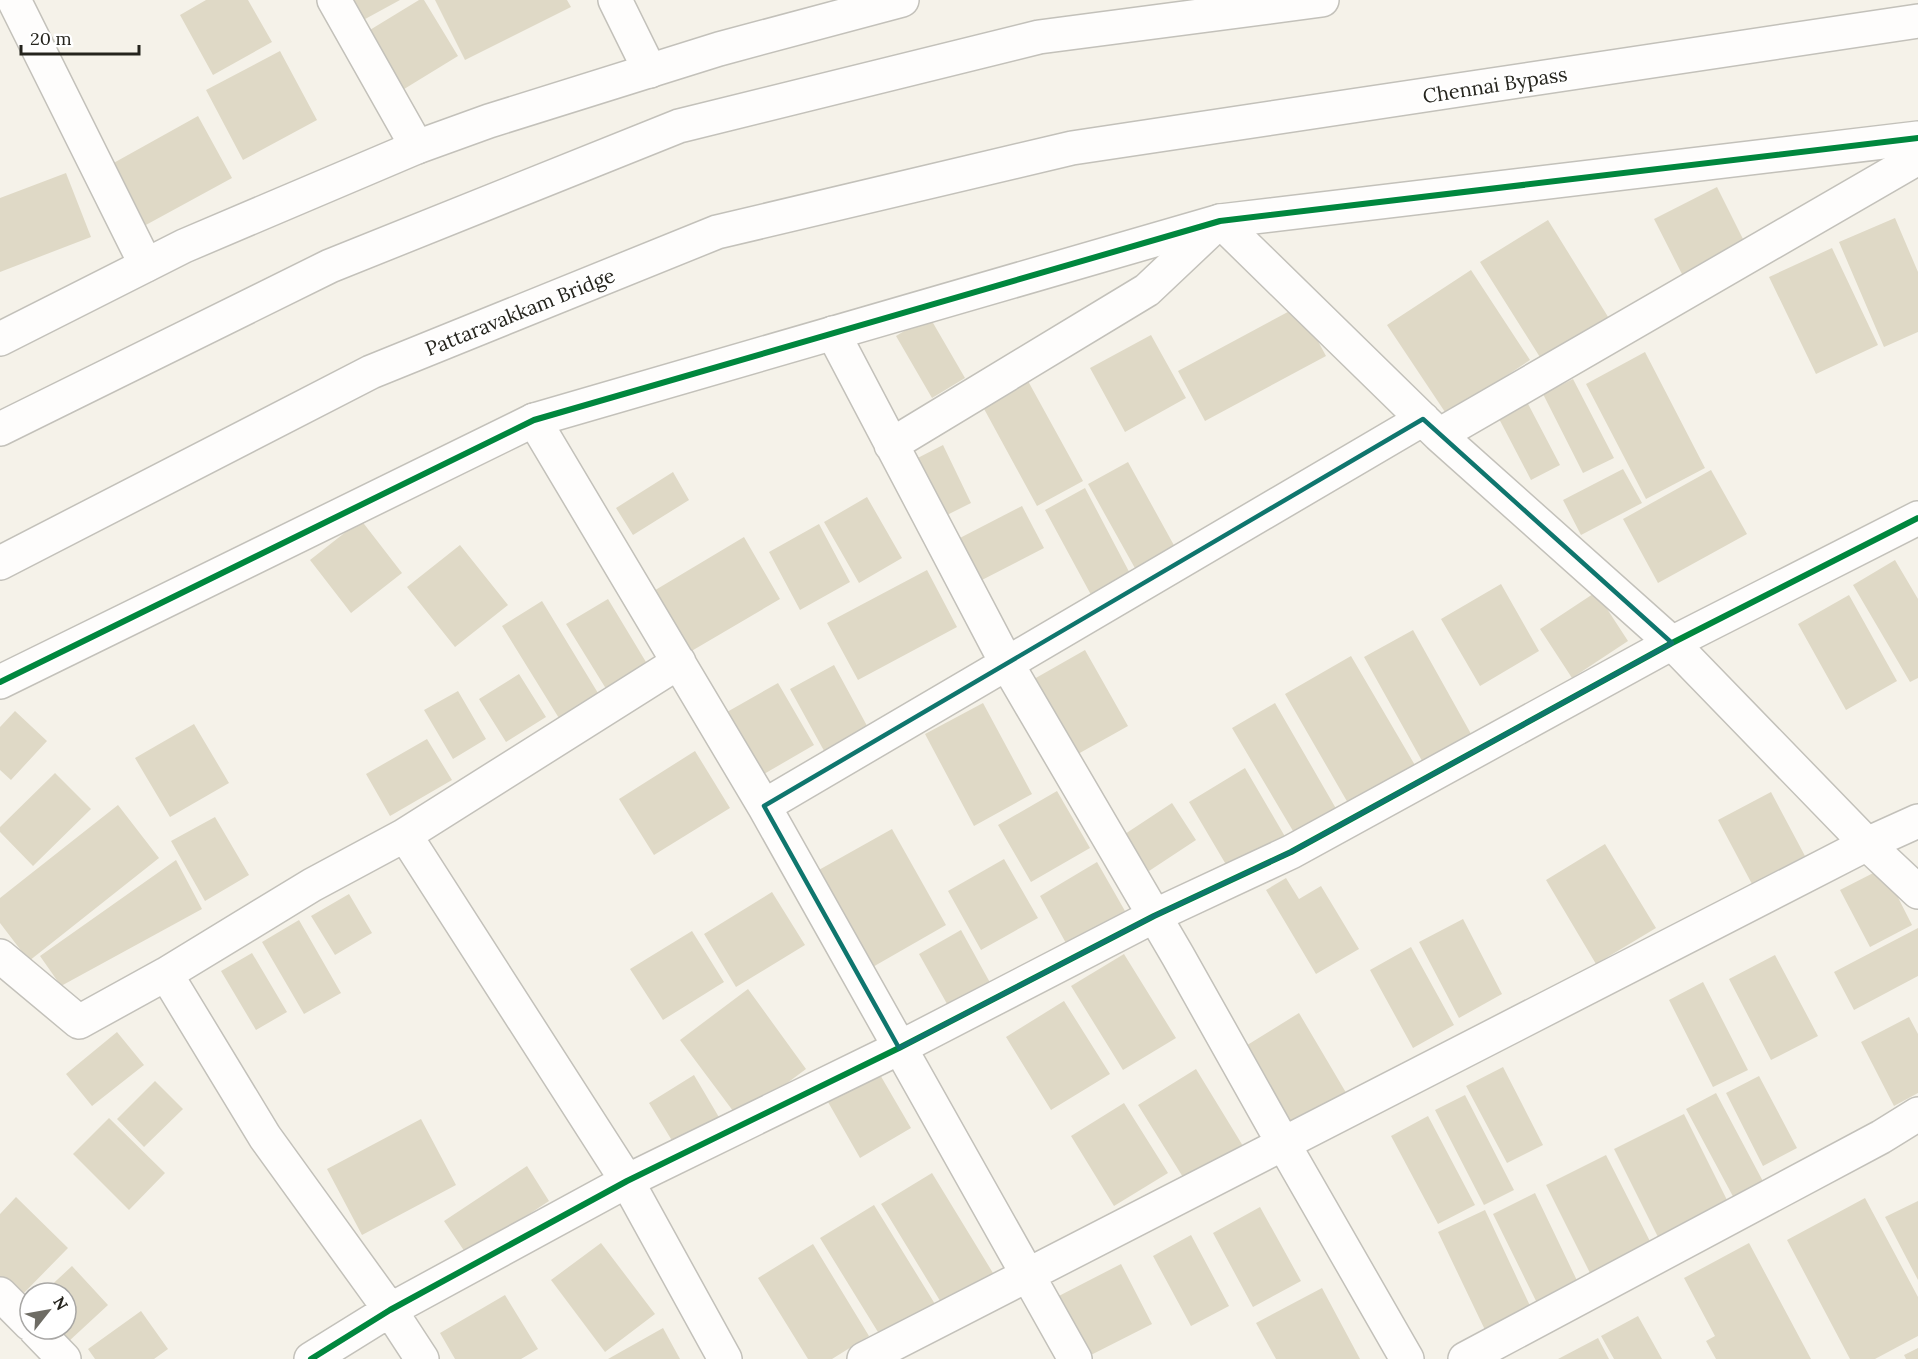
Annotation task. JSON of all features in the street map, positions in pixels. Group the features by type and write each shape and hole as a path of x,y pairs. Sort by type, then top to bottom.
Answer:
{"main road":[{"path":"14,0 146,265"},
{"path":"334,0 417,147"},
{"path":"615,0 650,71"},
{"path":"0,339 184,246 417,147 719,49 902,0"},
{"path":"0,429 330,266 679,126 1039,37 1322,0"},
{"name":"Chennai Bypass","path":"1072,148 1918,21"},
{"path":"0,682 534,420 1220,221 1918,138"},
{"name":"Pattaravakkam Bridge","path":"0,563 371,372 717,232 1072,148"},
{"path":"765,806 1007,664 1918,158"},
{"path":"1220,221 1431,427 1672,643 1867,844 1918,892"},
{"path":"891,445 1147,290 1220,221"},
{"path":"833,333 1007,664 1407,1359"},
{"path":"534,420 765,806 1075,1359"},
{"path":"311,1359 390,1310 627,1181 899,1048 1154,916 1291,852 1672,643 1918,518"},
{"path":"0,956 79,1022 166,974 312,885 405,835 679,662"},
{"path":"864,1359 1867,844 1918,821"},
{"path":"405,835 627,1181 725,1359"},
{"path":"166,974 265,1137 390,1310 422,1359"},
{"path":"1465,1359 1881,1137 1918,1114"},
{"path":"0,1294 18,1312"},
{"path":"47,1341 64,1359"}],"highlighted area":[{"path":"1423,419 1672,643 1291,852 1154,916 899,1048 764,806"}],"building":[{"path":"206,0 248,0 272,42 213,75 180,15"},
{"path":"343,0 400,0 356,24"},
{"path":"419,0 424,0 458,56 396,94 360,36"},
{"path":"435,0 567,0 571,7 465,60"},
{"path":"280,51 317,120 243,160 206,90"},
{"path":"198,116 232,178 144,226 110,165"},
{"path":"66,173 91,237 0,272 0,198"},
{"path":"1717,187 1747,247 1684,278 1654,219"},
{"path":"1895,218 1918,272 1918,332 1884,347 1839,242"},
{"path":"1548,220 1610,320 1543,362 1480,262"},
{"path":"1832,248 1878,345 1816,374 1769,277"},
{"path":"1471,270 1530,360 1447,415 1387,325"},
{"path":"1299,306 1326,356 1205,421 1178,371"},
{"path":"929,316 965,378 932,398 896,336"},
{"path":"1151,335 1186,398 1125,432 1090,368"},
{"path":"1645,352 1705,468 1646,499 1586,384"},
{"path":"1573,379 1614,458 1583,473 1543,394"},
{"path":"1028,381 1083,481 1037,506 983,407"},
{"path":"1526,400 1560,465 1531,480 1497,415"},
{"path":"943,445 971,503 935,521 906,464"},
{"path":"1128,462 1181,558 1141,579 1088,484"},
{"path":"1623,469 1642,503 1581,535 1563,500"},
{"path":"1711,470 1747,534 1658,583 1623,519"},
{"path":"673,472 689,500 633,535 616,508"},
{"path":"1085,488 1135,583 1096,604 1045,510"},
{"path":"867,497 902,558 859,583 824,522"},
{"path":"1022,506 1044,548 978,582 956,540"},
{"path":"361,520 402,573 351,613 310,560"},
{"path":"819,524 850,582 800,610 769,552"},
{"path":"744,537 780,599 683,656 647,595"},
{"path":"460,545 508,605 455,647 407,587"},
{"path":"1895,560 1918,599 1918,678 1910,682 1853,585"},
{"path":"927,570 957,627 858,680 827,623"},
{"path":"1501,584 1539,651 1480,686 1441,619"},
{"path":"1596,592 1628,641 1572,678 1540,629"},
{"path":"1849,595 1897,681 1846,710 1798,624"},
{"path":"608,599 649,667 608,692 566,624"},
{"path":"542,601 601,698 562,723 502,626"},
{"path":"1413,630 1475,741 1426,768 1364,657"},
{"path":"1085,650 1128,726 1069,759 1027,683"},
{"path":"1351,656 1419,772 1352,810 1285,694"},
{"path":"834,665 872,735 828,758 790,689"},
{"path":"519,674 546,717 506,742 479,699"},
{"path":"778,683 814,745 764,774 727,712"},
{"path":"458,691 486,739 453,759 424,710"},
{"path":"983,703 1032,794 974,826 925,734"},
{"path":"1275,703 1338,812 1296,836 1232,728"},
{"path":"15,711 47,741 11,780 0,770 0,727"},
{"path":"194,724 229,783 170,817 135,758"},
{"path":"427,739 452,780 390,816 366,774"},
{"path":"695,751 730,808 654,855 619,799"},
{"path":"1245,768 1287,840 1231,873 1189,802"},
{"path":"55,773 91,809 33,866 0,832 0,827"},
{"path":"1057,791 1090,848 1031,882 998,825"},
{"path":"1771,792 1805,856 1752,884 1718,820"},
{"path":"1172,803 1196,840 1149,871 1125,834"},
{"path":"118,805 159,858 29,961 0,923 0,898"},
{"path":"215,817 249,875 205,901 171,841"},
{"path":"892,829 946,925 871,968 817,871"},
{"path":"1605,844 1656,928 1596,964 1546,880"},
{"path":"1004,859 1038,918 981,950 948,891"},
{"path":"176,860 202,909 61,986 40,956"},
{"path":"1097,862 1125,911 1067,945 1040,896"},
{"path":"1883,868 1912,925 1870,947 1840,890"},
{"path":"1286,878 1299,899 1321,886 1359,949 1316,974 1266,890"},
{"path":"772,892 805,945 736,987 704,934"},
{"path":"349,894 372,933 335,955 311,916"},
{"path":"1463,919 1502,994 1459,1018 1419,942"},
{"path":"299,920 341,993 304,1014 262,942"},
{"path":"1918,928 1918,976 1854,1010 1834,972"},
{"path":"961,930 993,988 951,1011 919,954"},
{"path":"692,931 724,982 663,1020 630,969"},
{"path":"1411,947 1454,1025 1413,1048 1370,970"},
{"path":"252,953 287,1012 256,1030 221,971"},
{"path":"1124,954 1176,1038 1123,1070 1071,986"},
{"path":"1775,955 1818,1036 1771,1060 1729,979"},
{"path":"1703,982 1748,1070 1713,1087 1669,1000"},
{"path":"748,989 806,1069 739,1119 680,1040"},
{"path":"1064,1001 1110,1074 1051,1110 1006,1037"},
{"path":"1299,1013 1348,1096 1286,1134 1236,1052"},
{"path":"1909,1017 1918,1034 1918,1093 1894,1106 1861,1042"},
{"path":"117,1032 144,1065 92,1106 66,1074"},
{"path":"1503,1067 1543,1145 1507,1163 1466,1086"},
{"path":"1196,1069 1243,1146 1186,1182 1138,1105"},
{"path":"879,1073 911,1128 860,1158 828,1102"},
{"path":"694,1075 723,1124 679,1152 649,1103"},
{"path":"1759,1076 1797,1148 1763,1166 1726,1093"},
{"path":"155,1081 183,1109 144,1147 117,1119"},
{"path":"1716,1093 1766,1187 1736,1202 1686,1109"},
{"path":"1465,1095 1514,1190 1484,1205 1435,1110"},
{"path":"1124,1103 1168,1173 1114,1206 1071,1136"},
{"path":"1684,1114 1731,1208 1661,1243 1614,1149"},
{"path":"1428,1116 1475,1205 1438,1224 1391,1136"},
{"path":"109,1118 165,1173 129,1210 73,1154"},
{"path":"421,1119 456,1185 362,1235 327,1169"},
{"path":"1606,1155 1657,1255 1596,1285 1546,1185"},
{"path":"527,1166 549,1201 467,1255 444,1221"},
{"path":"932,1173 993,1273 942,1304 881,1204"},
{"path":"1535,1193 1583,1293 1542,1313 1493,1214"},
{"path":"16,1197 68,1248 36,1281 18,1281 18,1295 0,1277 0,1214"},
{"path":"1865,1198 1918,1297 1918,1336 1875,1359 1850,1359 1787,1240"},
{"path":"1918,1201 1918,1280 1885,1217"},
{"path":"874,1205 935,1304 881,1337 820,1238"},
{"path":"1260,1207 1301,1281 1253,1307 1213,1233"},
{"path":"1485,1210 1532,1310 1486,1332 1438,1232"},
{"path":"1191,1235 1229,1306 1191,1326 1153,1256"},
{"path":"601,1243 655,1314 605,1352 551,1280"},
{"path":"1749,1243 1811,1359 1716,1359 1706,1341 1715,1336 1684,1278"},
{"path":"813,1244 869,1336 832,1359 808,1359 758,1278"},
{"path":"1121,1264 1152,1324 1083,1359 1053,1299"},
{"path":"72,1266 108,1305 78,1333 78,1281 56,1281"},
{"path":"1322,1288 1360,1359 1276,1359 1256,1323"},
{"path":"505,1295 538,1349 521,1359 455,1359 440,1333"},
{"path":"141,1311 168,1349 154,1359 95,1359 88,1349"},
{"path":"1638,1316 1662,1359 1614,1359 1601,1336"},
{"path":"663,1328 680,1359 608,1359"},
{"path":"1598,1338 1609,1359 1558,1359"},
{"path":"1918,1348 1918,1359 1906,1359 1904,1355"}],"cycle path":[{"path":"0,682 534,420 1220,221 1918,138"},
{"path":"311,1359 390,1310 627,1181 899,1048 1154,916 1291,852 1672,643 1918,518"}]}
